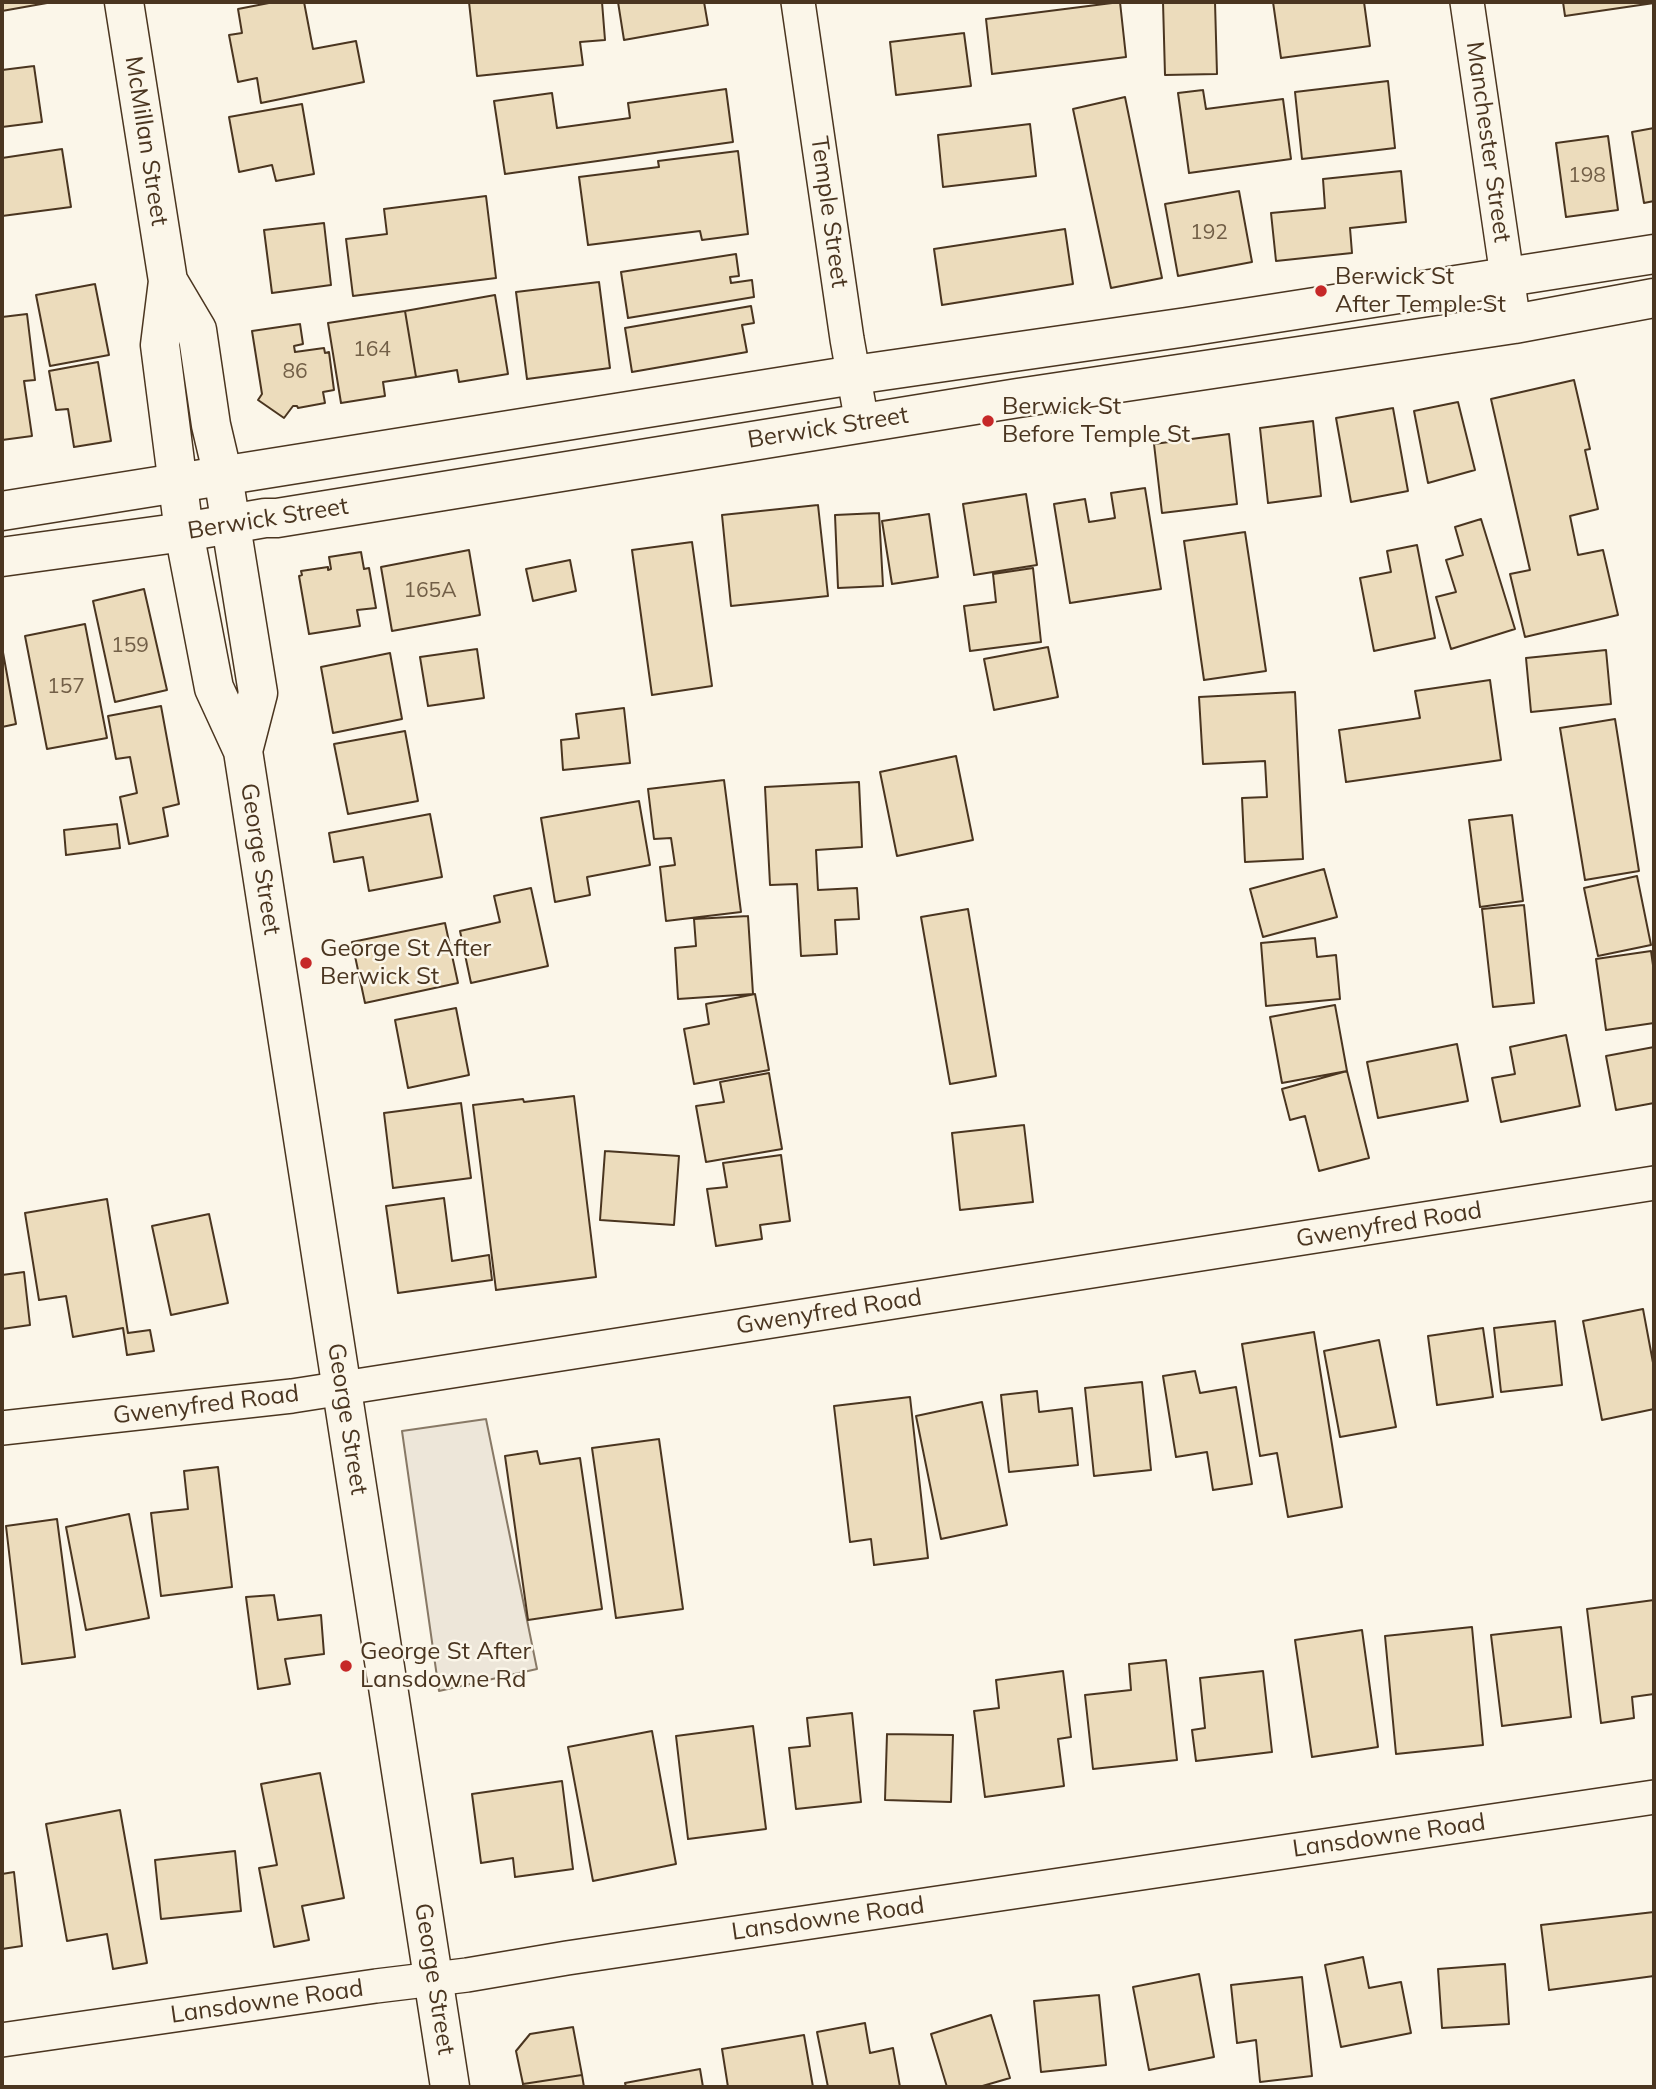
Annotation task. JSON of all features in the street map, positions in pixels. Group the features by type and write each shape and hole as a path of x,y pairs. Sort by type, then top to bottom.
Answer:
{"main road":[{"name":"McMillan Street","path":"124,2 168,281 160,345 178,482"},
{"name":"Berwick Street","path":"2,511 854,374 1201,325 1654,254"},
{"name":"McMillan Street","path":"168,281 197,330 211,425 223,476"},
{"name":"Berwick Street","path":"2,557 277,518 862,423 1514,324 1654,298"},
{"name":"George Street","path":"223,476 258,692 243,751"},
{"name":"George Street","path":"178,482 184,532 214,688 243,751 450,2087"}],"street":[{"name":"Temple Street","path":"798,2 862,423"},
{"name":"Manchester Street","path":"1467,2 1514,324"},
{"name":"Gwenyfred Road","path":"2,1428 292,1396 1654,1183"},
{"name":"Lansdowne Road","path":"2,2040 434,1979 1654,1797"}],"shaded area":[{"path":"486,1419 537,1669 439,1691 402,1431"}],"building":[{"path":"2,2 46,2 47,3 2,11"},
{"path":"274,2 304,2 313,49 356,41 364,82 261,103 257,78 238,82 229,35 242,33 238,9"},
{"path":"469,2 602,2 605,40 580,42 583,65 477,76"},
{"path":"618,2 704,2 708,25 624,40"},
{"path":"1120,2 1126,57 992,74 986,19"},
{"path":"1163,2 1215,2 1217,74 1165,75"},
{"path":"1273,2 1364,2 1370,46 1281,58"},
{"path":"1563,2 1654,2 1654,3 1565,16"},
{"path":"964,33 971,86 896,95 890,42"},
{"path":"34,66 42,122 2,127 2,70"},
{"path":"1388,81 1395,148 1302,159 1295,92"},
{"path":"726,89 733,142 505,174 494,101 552,93 557,128 630,118 628,103"},
{"path":"1203,90 1206,109 1283,99 1291,159 1189,173 1178,93"},
{"path":"1125,97 1162,278 1111,288 1073,109"},
{"path":"302,104 314,174 276,181 272,165 239,172 229,117"},
{"path":"1030,124 1036,176 943,187 938,135"},
{"path":"1654,128 1654,201 1644,203 1632,132"},
{"path":"1608,136 1618,210 1566,217 1556,143"},
{"path":"62,149 71,207 2,216 2,158"},
{"path":"738,151 748,234 702,240 700,231 588,245 579,177 659,167 658,161"},
{"path":"1401,171 1406,222 1350,228 1352,253 1276,261 1271,213 1325,208 1323,179"},
{"path":"1239,191 1252,262 1178,276 1165,204"},
{"path":"486,196 496,278 353,296 346,239 387,234 384,209"},
{"path":"324,223 331,285 272,293 264,230"},
{"path":"1065,229 1073,284 942,305 934,249"},
{"path":"736,254 739,276 730,277 731,283 752,280 754,297 628,318 621,272"},
{"path":"599,282 610,368 527,379 516,292"},
{"path":"95,284 109,355 50,366 36,295"},
{"path":"495,295 508,374 459,382 457,370 416,377 405,311"},
{"path":"751,306 754,323 742,325 747,352 632,372 625,328"},
{"path":"405,311 416,377 383,382 385,396 341,403 328,323"},
{"path":"27,314 35,380 24,381 32,436 2,440 2,317"},
{"path":"300,324 303,344 294,346 295,352 324,348 325,353 329,352 334,390 323,392 325,403 298,408 293,406 284,418 258,400 262,394 252,331"},
{"path":"98,362 111,441 74,447 68,409 56,410 49,371"},
{"path":"1574,380 1590,449 1585,450 1598,509 1570,516 1578,555 1603,550 1618,615 1525,637 1510,574 1530,570 1491,399"},
{"path":"1458,402 1475,470 1428,483 1414,411"},
{"path":"1393,408 1408,491 1351,502 1336,418"},
{"path":"1313,421 1321,496 1268,503 1260,428"},
{"path":"1229,434 1237,504 1162,513 1154,444"},
{"path":"1145,488 1161,589 1070,603 1054,504 1085,499 1089,522 1115,518 1111,493"},
{"path":"1026,494 1037,565 974,575 963,504"},
{"path":"818,505 828,596 731,606 722,515"},
{"path":"879,513 883,586 838,588 835,515"},
{"path":"929,514 938,577 892,584 882,521"},
{"path":"1481,519 1515,629 1451,649 1436,597 1456,592 1446,560 1463,555 1455,527"},
{"path":"1245,532 1266,671 1204,680 1184,541"},
{"path":"692,542 712,686 652,695 632,550"},
{"path":"1417,545 1435,638 1374,651 1360,578 1391,572 1387,551"},
{"path":"469,550 480,615 392,631 381,567"},
{"path":"361,552 364,569 369,568 376,608 357,610 360,626 309,634 299,576 302,575 301,571 328,567 328,570 331,569 329,557"},
{"path":"570,560 576,591 533,601 526,569"},
{"path":"1033,568 1041,642 970,651 964,606 996,602 993,574"},
{"path":"144,589 167,690 115,702 93,601"},
{"path":"85,624 107,738 47,749 25,636"},
{"path":"2,647 16,724 2,727"},
{"path":"1048,647 1058,697 994,710 984,659"},
{"path":"477,649 484,698 428,706 420,657"},
{"path":"1606,650 1611,704 1531,712 1526,658"},
{"path":"390,653 402,719 333,733 321,667"},
{"path":"1490,680 1501,760 1346,782 1339,730 1420,718 1415,691"},
{"path":"1295,692 1303,859 1245,862 1242,798 1267,797 1265,761 1203,764 1199,697"},
{"path":"161,706 179,804 163,808 168,836 129,844 120,797 137,793 130,757 116,759 108,716"},
{"path":"624,708 630,763 563,770 561,740 579,738 576,714"},
{"path":"1615,719 1639,871 1585,880 1560,728"},
{"path":"405,731 418,801 348,814 334,744"},
{"path":"956,756 973,840 897,856 880,772"},
{"path":"724,780 741,912 666,921 660,867 675,865 671,838 654,839 648,789"},
{"path":"859,782 862,847 816,850 818,890 857,888 859,919 835,920 837,954 801,956 797,884 770,885 765,787"},
{"path":"639,801 650,865 587,877 590,895 555,902 541,818"},
{"path":"430,814 442,877 369,891 363,857 334,862 329,833"},
{"path":"1512,815 1523,901 1480,907 1469,820"},
{"path":"117,824 120,848 66,855 64,830"},
{"path":"1324,869 1337,917 1263,937 1250,889"},
{"path":"1637,876 1651,945 1598,956 1584,888"},
{"path":"531,888 548,966 471,983 460,931 500,922 494,896"},
{"path":"1524,905 1534,1003 1493,1007 1482,909"},
{"path":"968,909 996,1076 950,1084 921,917"},
{"path":"748,916 753,994 678,999 675,948 696,946 694,919"},
{"path":"445,923 458,983 365,1003 352,942"},
{"path":"1315,938 1317,957 1336,955 1340,999 1266,1006 1261,943"},
{"path":"1651,951 1654,972 1654,1023 1606,1030 1596,959"},
{"path":"755,994 769,1070 694,1084 684,1029 709,1024 706,1004"},
{"path":"1335,1005 1347,1071 1282,1083 1270,1017"},
{"path":"456,1008 469,1075 408,1088 395,1020"},
{"path":"1566,1035 1580,1106 1501,1122 1492,1078 1515,1074 1510,1047"},
{"path":"1457,1044 1468,1101 1378,1118 1367,1062"},
{"path":"1654,1047 1654,1103 1616,1110 1606,1056"},
{"path":"1347,1071 1369,1158 1319,1171 1305,1116 1290,1120 1282,1089"},
{"path":"769,1073 782,1149 706,1162 696,1106 724,1102 720,1082"},
{"path":"574,1096 596,1277 496,1290 473,1105"},
{"path":"461,1103 471,1178 393,1188 384,1113"},
{"path":"1024,1125 1033,1202 960,1210 952,1133"},
{"path":"605,1151 679,1156 674,1225 600,1220"},
{"path":"781,1155 790,1221 760,1225 762,1239 716,1246 707,1189 727,1187 723,1163"},
{"path":"444,1198 452,1261 489,1255 492,1280 398,1293 386,1206"},
{"path":"107,1199 128,1333 150,1330 154,1351 127,1355 123,1328 73,1337 66,1296 39,1300 25,1213"},
{"path":"209,1214 228,1303 171,1315 152,1226"},
{"path":"24,1272 30,1325 2,1329 2,1275"},
{"path":"1643,1309 1654,1368 1654,1409 1602,1420 1583,1321"},
{"path":"1555,1321 1562,1385 1501,1392 1494,1328"},
{"path":"1483,1328 1493,1397 1437,1405 1428,1336"},
{"path":"1314,1332 1342,1507 1288,1517 1277,1453 1260,1456 1242,1344"},
{"path":"1379,1340 1396,1427 1340,1437 1324,1351"},
{"path":"1195,1371 1200,1393 1236,1387 1252,1484 1213,1490 1207,1452 1176,1457 1163,1376"},
{"path":"1142,1382 1151,1470 1094,1476 1085,1388"},
{"path":"1037,1391 1039,1412 1072,1408 1078,1465 1009,1472 1001,1395"},
{"path":"910,1397 928,1558 874,1565 871,1539 850,1542 834,1406"},
{"path":"982,1402 1007,1525 941,1539 916,1416"},
{"path":"659,1439 683,1609 616,1618 592,1448"},
{"path":"537,1451 540,1464 580,1458 602,1609 528,1620 505,1456"},
{"path":"218,1467 232,1587 161,1596 151,1513 188,1509 184,1471"},
{"path":"129,1514 149,1618 86,1630 66,1527"},
{"path":"57,1519 75,1657 22,1664 6,1526"},
{"path":"274,1595 278,1620 321,1615 324,1654 285,1659 290,1684 258,1689 246,1597"},
{"path":"1654,1600 1654,1694 1632,1697 1634,1718 1601,1723 1587,1609"},
{"path":"1472,1627 1483,1745 1396,1754 1385,1636"},
{"path":"1561,1627 1571,1717 1502,1726 1491,1635"},
{"path":"1362,1630 1378,1747 1312,1757 1295,1640"},
{"path":"1166,1660 1177,1760 1093,1769 1085,1695 1131,1690 1129,1664"},
{"path":"1063,1671 1071,1737 1058,1739 1064,1786 985,1797 974,1711 999,1708 996,1680"},
{"path":"1263,1671 1272,1752 1196,1761 1192,1730 1205,1728 1200,1678"},
{"path":"852,1713 861,1802 796,1809 789,1748 810,1746 807,1718"},
{"path":"753,1726 766,1829 688,1839 676,1736"},
{"path":"652,1731 676,1864 593,1881 568,1747"},
{"path":"887,1734 953,1735 951,1802 885,1800"},
{"path":"320,1773 344,1898 302,1906 309,1940 274,1947 259,1868 277,1865 261,1784"},
{"path":"562,1781 573,1869 515,1877 513,1858 481,1863 472,1794"},
{"path":"120,1810 147,1963 113,1969 107,1934 67,1941 46,1824"},
{"path":"235,1851 241,1911 161,1919 155,1860"},
{"path":"14,1872 22,1946 2,1949 2,1874"},
{"path":"1654,1912 1654,1976 1549,1990 1541,1925"},
{"path":"1363,1957 1369,1988 1401,1982 1411,2033 1341,2047 1325,1965"},
{"path":"1505,1964 1509,2024 1442,2028 1438,1969"},
{"path":"1199,1974 1214,2057 1149,2070 1133,1987"},
{"path":"1302,1977 1312,2076 1260,2082 1256,2040 1237,2043 1231,1985"},
{"path":"1099,1995 1106,2065 1041,2072 1034,2001"},
{"path":"991,2015 1010,2078 979,2087 947,2087 931,2034"},
{"path":"865,2023 870,2053 893,2048 900,2087 828,2087 817,2032"},
{"path":"573,2027 582,2075 523,2084 516,2051 530,2034"},
{"path":"804,2035 813,2087 728,2087 722,2049"},
{"path":"700,2069 703,2087 626,2087 625,2083"},
{"path":"582,2075 584,2087 523,2087 523,2084"}],"place":[{"name":"Berwick St After Temple St","path":"1321,291"},
{"name":"Berwick St Before Temple St","path":"988,421"},
{"name":"George St After Berwick St","path":"306,963"},
{"name":"George St After Lansdowne Rd","path":"346,1666"}]}
